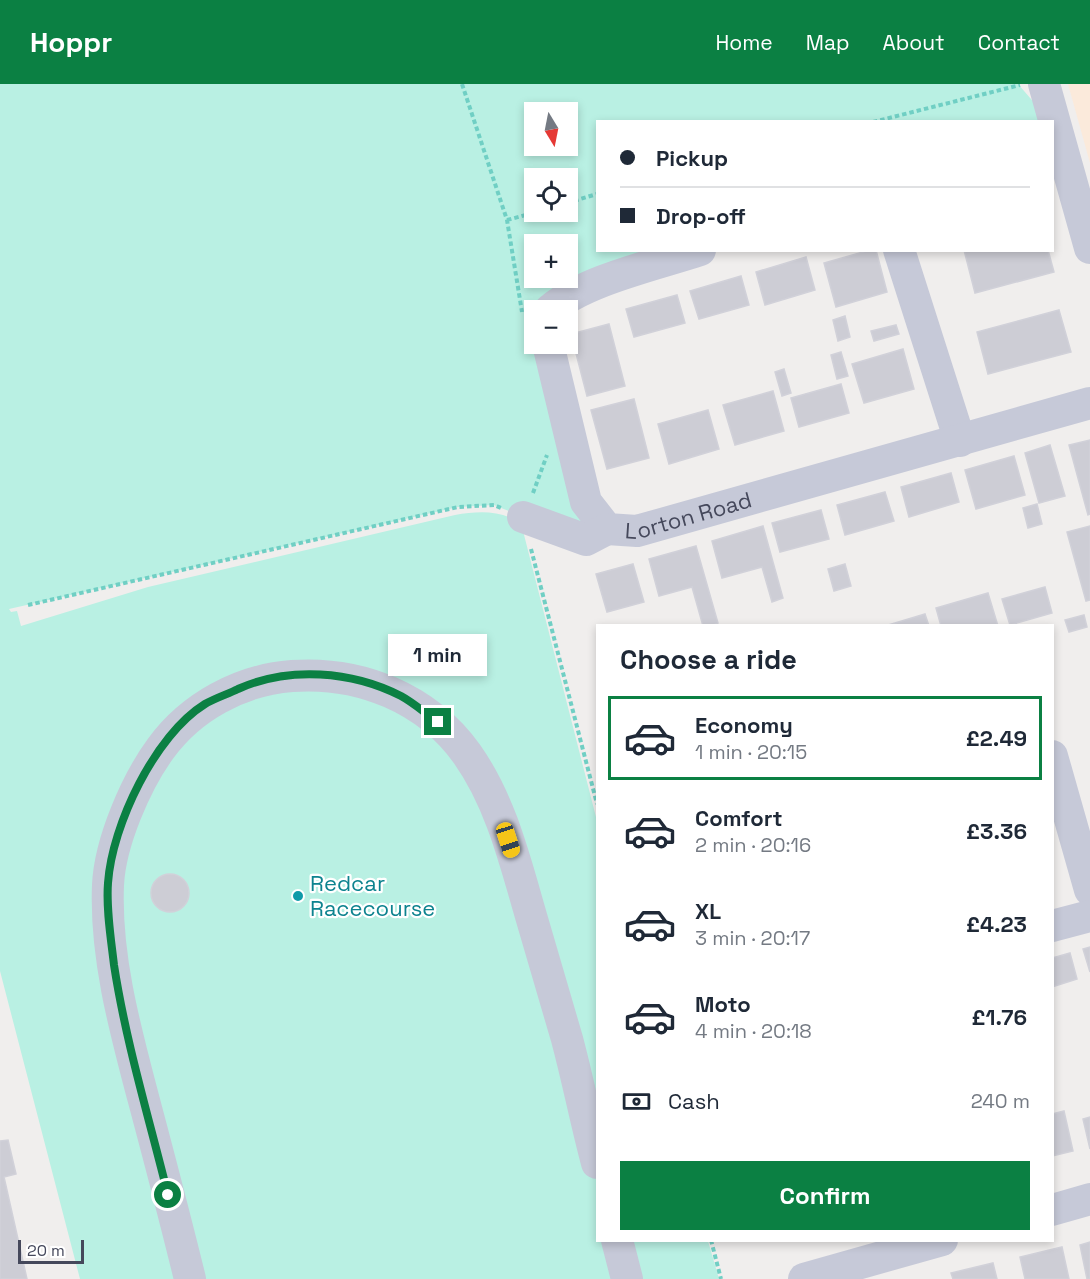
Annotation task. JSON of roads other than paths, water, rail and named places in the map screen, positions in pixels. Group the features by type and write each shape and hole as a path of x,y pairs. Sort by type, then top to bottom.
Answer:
{"street":[{"path":"1044,84 1090,248"},
{"path":"559,300 587,288 694,252"},
{"path":"900,252 960,441"},
{"name":"Lorton Road","path":"550,354 586,502 607,529 637,531 1090,403"},
{"path":"523,518 586,540 607,529"},
{"path":"190,1279 123,1024 111,943 108,883 123,818 148,765 172,734 204,705 245,686 278,677 322,674 366,682 402,697 438,722 466,753 487,786 509,843 567,1041 596,1159"},
{"path":"1054,763 1090,890"},
{"path":"1054,925 1090,916"},
{"path":"1054,1209 1090,1199"},
{"path":"618,1242 627,1279"},
{"path":"804,1279 935,1242"}],"place":[{"name":"Redcar Racecourse","path":"298,896"}]}
